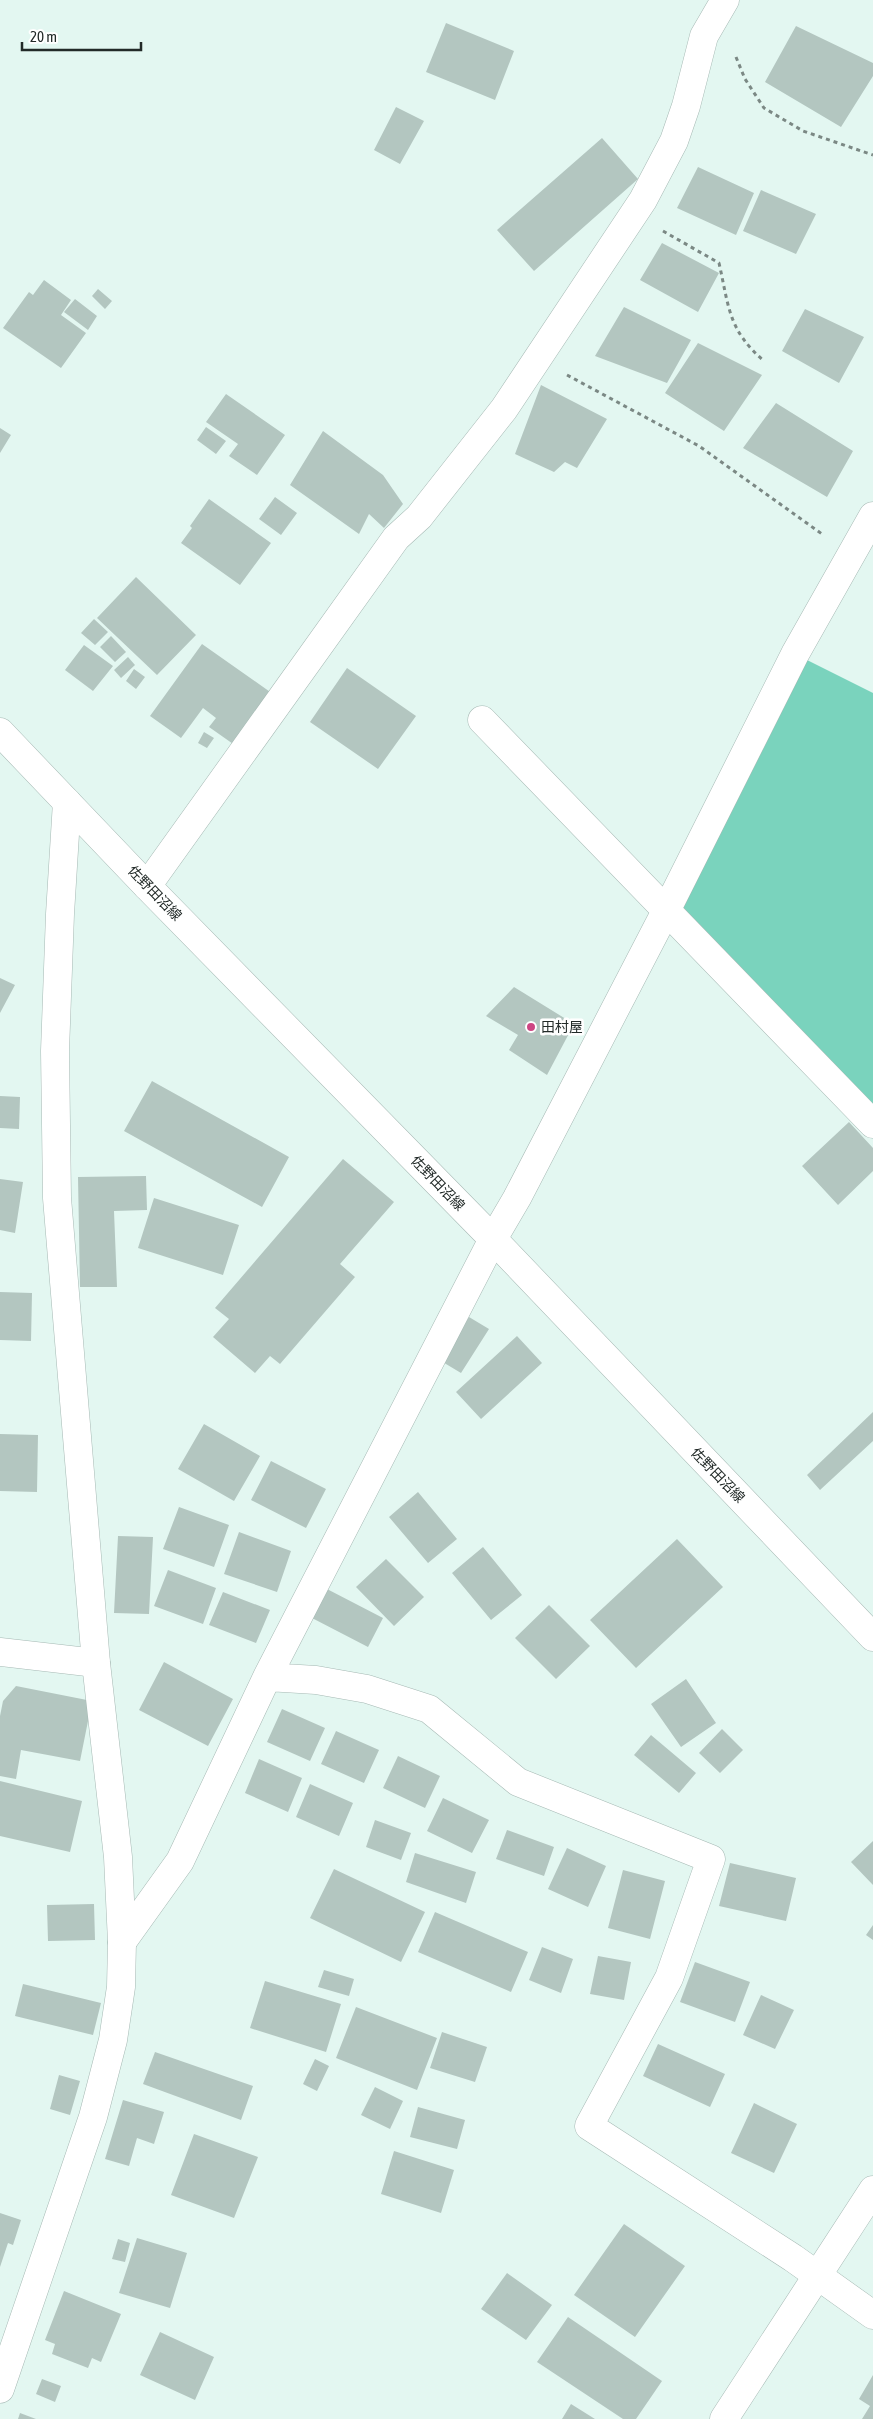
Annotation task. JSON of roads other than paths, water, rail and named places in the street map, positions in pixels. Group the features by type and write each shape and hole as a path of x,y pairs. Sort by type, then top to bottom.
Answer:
{"street":[{"path":"147,886 396,538 419,517 504,409 634,215 674,141 686,106 704,36 725,0"},
{"path":"122,1942 180,1860 267,1677 493,1239 517,1198 667,909 795,654 873,516"},
{"path":"482,720 873,1124"},
{"name":"佐野田沼線","path":"0,732 147,886 493,1239 873,1637"},
{"path":"0,2389 93,2117 113,2040 121,1987 122,1942 118,1857 96,1663 56,1198 55,1051 60,914 67,802"},
{"path":"0,1652 96,1663"},
{"path":"267,1677 316,1680 367,1688 429,1709 518,1782 712,1859 669,1978 589,2126 818,2276 873,2315"},
{"path":"724,2419 873,2190"}],"place":[{"name":"田村屋","path":"531,1027"}]}
